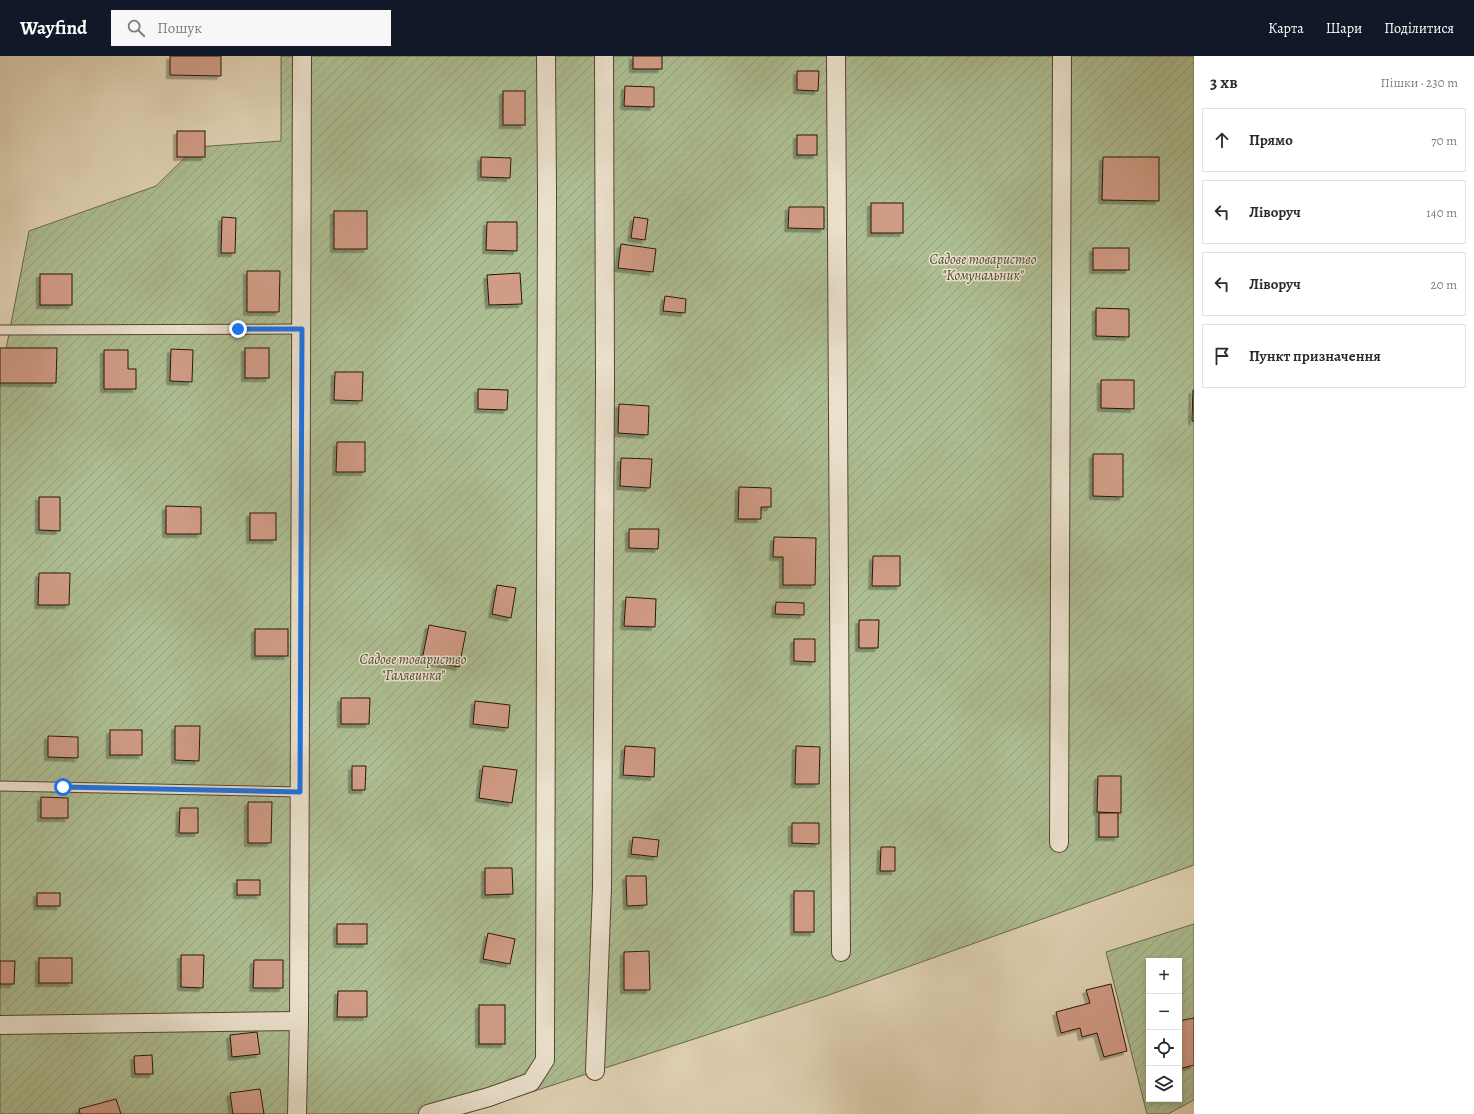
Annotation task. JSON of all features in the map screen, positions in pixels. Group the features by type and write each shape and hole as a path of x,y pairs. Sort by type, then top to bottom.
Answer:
{"street":[{"path":"297,1114 300,1021 302,56"},
{"path":"428,1114 489,1097 531,1082 545,1060 548,191 546,56"},
{"path":"595,1071 602,888 605,390 604,56"},
{"path":"836,56 841,952"},
{"path":"1059,843 1062,56"},
{"path":"0,1025 300,1021"}],"lane":[{"path":"0,330 302,329"},
{"path":"0,786 300,792"}],"green space":[{"name":"Садове товариство \"Галявинка\"","path":"281,56 1194,56 1194,865 826,996 464,1114 0,1114 0,380 29,231 156,186 196,147 281,141"},
{"path":"1194,924 1194,1100 1168,1114 1147,1114 1106,952"}],"building":[{"path":"170,56 221,56 221,76 170,75"},
{"path":"633,56 662,56 662,69 633,69"},
{"path":"797,71 819,71 818,91 797,90"},
{"path":"625,86 654,87 654,107 624,106"},
{"path":"503,91 525,91 525,125 503,125"},
{"path":"177,131 205,131 205,157 177,157"},
{"path":"797,135 817,135 817,155 797,155"},
{"path":"481,157 511,158 510,178 481,177"},
{"path":"1103,157 1159,157 1159,201 1102,200"},
{"path":"871,203 903,203 903,233 871,233"},
{"path":"789,207 824,207 824,229 788,228"},
{"path":"334,211 367,211 367,249 334,249"},
{"path":"222,217 236,218 235,253 221,253"},
{"path":"634,217 648,219 645,240 631,238"},
{"path":"487,222 517,222 517,251 486,250"},
{"path":"621,244 656,249 653,272 618,268"},
{"path":"1093,248 1129,248 1129,270 1093,270"},
{"path":"247,271 280,271 279,312 247,312"},
{"path":"520,273 522,304 489,305 487,275"},
{"path":"40,274 72,274 72,305 40,305"},
{"path":"665,296 686,299 685,313 663,311"},
{"path":"1096,308 1129,309 1129,337 1096,336"},
{"path":"0,348 57,348 56,383 0,383"},
{"path":"245,348 269,348 269,378 245,378"},
{"path":"171,349 193,350 192,382 170,381"},
{"path":"104,350 128,350 128,369 136,369 136,389 104,389"},
{"path":"335,372 363,372 362,401 334,400"},
{"path":"1101,380 1134,380 1134,409 1101,408"},
{"path":"478,389 508,390 507,410 478,409"},
{"path":"1193,390 1194,421 1192,421"},
{"path":"619,404 649,406 648,435 618,433"},
{"path":"337,442 365,442 365,472 336,472"},
{"path":"1093,454 1123,454 1123,497 1093,496"},
{"path":"621,458 652,459 650,488 620,486"},
{"path":"739,487 771,488 771,507 761,507 761,519 738,519"},
{"path":"39,497 60,497 60,531 39,530"},
{"path":"166,506 201,507 201,534 166,534"},
{"path":"250,513 276,513 276,540 250,540"},
{"path":"629,529 659,529 658,549 629,548"},
{"path":"774,537 816,538 815,585 783,585 783,557 773,557"},
{"path":"873,556 900,556 900,586 872,586"},
{"path":"39,573 70,573 69,605 38,605"},
{"path":"497,585 516,588 511,618 492,614"},
{"path":"626,597 656,599 655,627 624,626"},
{"path":"776,602 804,603 804,615 775,614"},
{"path":"859,620 879,620 878,648 859,648"},
{"path":"429,625 466,632 459,667 422,660"},
{"path":"255,629 288,629 288,656 255,656"},
{"path":"794,639 815,639 815,662 794,661"},
{"path":"341,698 370,698 369,724 341,724"},
{"path":"475,701 510,705 508,728 473,724"},
{"path":"175,726 200,726 199,761 175,760"},
{"path":"110,730 142,730 142,755 110,755"},
{"path":"48,736 78,737 78,758 48,757"},
{"path":"625,746 655,748 654,777 623,775"},
{"path":"796,746 820,747 819,784 795,784"},
{"path":"352,766 366,766 365,790 352,790"},
{"path":"483,766 517,770 512,803 479,798"},
{"path":"1098,776 1121,776 1121,813 1097,812"},
{"path":"41,797 68,798 68,818 41,818"},
{"path":"248,802 272,802 271,843 248,843"},
{"path":"180,808 198,808 198,833 179,833"},
{"path":"1099,813 1118,813 1118,837 1099,837"},
{"path":"792,823 819,823 819,844 792,843"},
{"path":"633,837 659,840 657,857 631,854"},
{"path":"881,847 895,847 895,871 880,871"},
{"path":"485,868 512,868 513,894 485,895"},
{"path":"626,876 646,876 647,905 627,906"},
{"path":"237,880 260,880 260,895 237,895"},
{"path":"794,891 814,891 814,932 794,932"},
{"path":"37,893 60,893 60,906 37,906"},
{"path":"337,924 367,924 367,944 337,944"},
{"path":"488,933 515,939 510,964 483,959"},
{"path":"649,951 650,990 624,990 624,952"},
{"path":"181,955 204,955 203,988 181,987"},
{"path":"39,958 72,958 72,983 39,983"},
{"path":"254,960 283,960 283,988 253,988"},
{"path":"0,961 15,961 14,984 0,984"},
{"path":"1111,984 1127,1051 1104,1057 1097,1033 1082,1037 1080,1028 1061,1033 1056,1012 1090,1003 1086,990"},
{"path":"338,991 367,991 367,1017 337,1017"},
{"path":"479,1005 505,1005 505,1044 479,1044"},
{"path":"1194,1018 1194,1065 1182,1068 1182,1030 1182,1020"},
{"path":"257,1032 260,1054 232,1057 230,1035"},
{"path":"152,1055 153,1074 135,1074 134,1056"},
{"path":"260,1089 264,1114 233,1114 230,1093"},
{"path":"116,1099 121,1114 80,1114 79,1109"}],"route":[{"path":"63,787 300,792 302,329 238,329"}],"park label":[{"name":"Садове товариство \"Комунальник\"","path":"983,268"}]}
